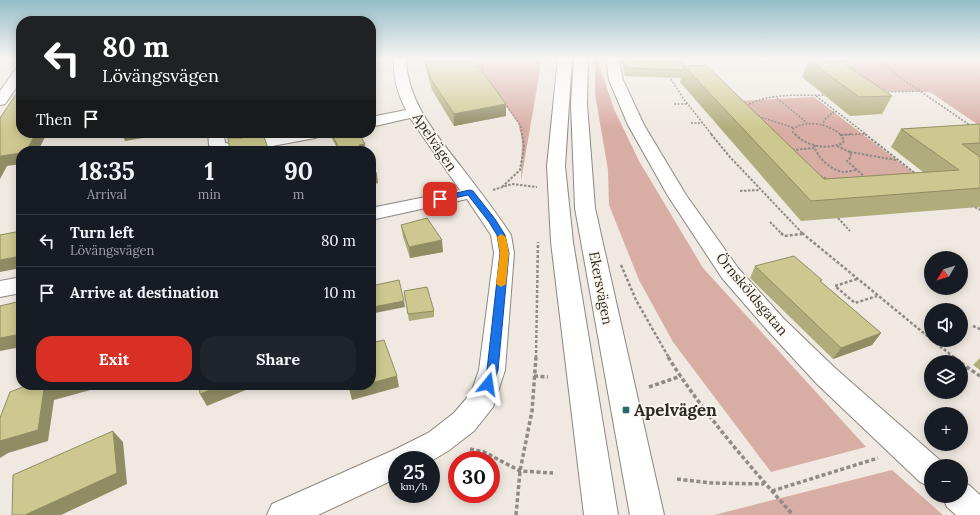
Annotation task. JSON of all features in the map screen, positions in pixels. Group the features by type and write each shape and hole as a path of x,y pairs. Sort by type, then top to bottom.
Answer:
{"main road":[{"path":"563,82 556,166 562,242 601,515"},
{"name":"Ekersvägen","path":"580,82 579,104 585,208 647,515"}],"street":[{"path":"0,101 14,82"},
{"name":"Apelvägen","path":"401,82 415,113 428,136 492,220 501,235 504,253 492,370 483,399 464,422 438,442 422,451"},
{"name":"Örnsköldsgatan","path":"617,82 636,125 677,196 730,273 776,325 820,370 924,466"},
{"path":"376,121 415,113"},
{"path":"247,146 288,138"},
{"path":"376,213 470,193"},
{"path":"0,289 16,286"},
{"path":"283,515 388,467"},
{"path":"966,503 979,515"}],"path":[{"path":"490,82 522,126 524,147 520,170 502,187"},
{"path":"674,82 702,123 760,190 803,234 924,334"},
{"path":"908,82 975,128"},
{"path":"877,92 920,91"},
{"path":"815,95 921,178"},
{"path":"748,110 744,107 749,103 766,98 831,95"},
{"path":"777,98 807,124"},
{"path":"674,104 688,104"},
{"path":"823,126 824,120 835,111"},
{"path":"758,116 794,128"},
{"path":"691,123 702,123"},
{"path":"794,128 800,124 807,124 823,126 841,135 864,134"},
{"path":"794,128 793,133 796,136 814,145 826,147 837,146 843,143 844,140 841,135"},
{"path":"814,145 814,148 822,160 843,172 857,170"},
{"path":"837,146 850,152 898,160"},
{"path":"792,155 787,150 814,148"},
{"path":"850,152 851,157 847,161 871,183"},
{"path":"819,175 832,180"},
{"path":"821,183 825,178"},
{"path":"470,193 483,192 512,184 539,187 539,194"},
{"path":"740,191 760,190"},
{"path":"975,207 980,210"},
{"path":"838,218 850,231"},
{"path":"770,222 784,236 803,234"},
{"path":"516,515 520,471 532,411 537,338 538,240"},
{"path":"619,260 636,301 656,338 681,376 711,419 793,515"},
{"path":"857,279 835,286 855,303 878,296"},
{"path":"973,326 980,330"},
{"path":"940,347 951,355"},
{"path":"968,369 980,376"},
{"path":"534,376 548,377"},
{"path":"649,387 681,376"},
{"path":"466,450 472,449 484,452 520,471 553,473"},
{"path":"772,491 906,450"},
{"path":"677,479 712,483 765,484"}],"shaded area":[{"path":"489,82 538,82 521,181 522,139 518,123"},
{"path":"595,82 605,82 614,109 639,161 703,268 866,447 771,472 673,342 639,280 609,205 608,170 595,94"},
{"path":"863,82 980,82 980,126 930,92 876,91"},
{"path":"814,97 915,174 826,181 739,101"},
{"path":"892,470 924,498 924,503 929,503 943,515 714,515"}],"building":[{"path":"433,82 490,82 506,104 454,114"},
{"path":"699,82 724,82 824,179 959,170 901,129 980,124 980,143 962,144 980,157 980,188 811,201"},
{"path":"839,82 871,82 892,96 859,97"},
{"path":"16,94 16,138 33,138 29,146 16,146 16,154 0,157 0,118"},
{"path":"228,138 264,138 267,146 229,146"},
{"path":"334,138 362,138 365,144 359,145 360,146 338,146"},
{"path":"427,218 442,240 409,247 401,225"},
{"path":"16,232 16,257 0,260 0,235"},
{"path":"794,256 822,280 820,281 881,333 841,348 755,266"},
{"path":"399,280 404,301 376,306 376,285"},
{"path":"427,287 434,311 408,314 404,291"},
{"path":"16,302 16,335 0,338 0,306"},
{"path":"384,340 397,376 376,382 376,342"},
{"path":"16,390 44,390 38,430 0,441 0,418 10,392"},
{"path":"200,390 210,390 200,394"},
{"path":"113,431 117,473 25,515 12,515 13,475"}],"slow traffic":[{"path":"501,237 504,253 501,284"}],"place":[{"name":"Apelvägen","path":"626,410"}],"route":[{"path":"440,199 470,193 492,220 501,235 504,253 492,370 488,384"}]}
